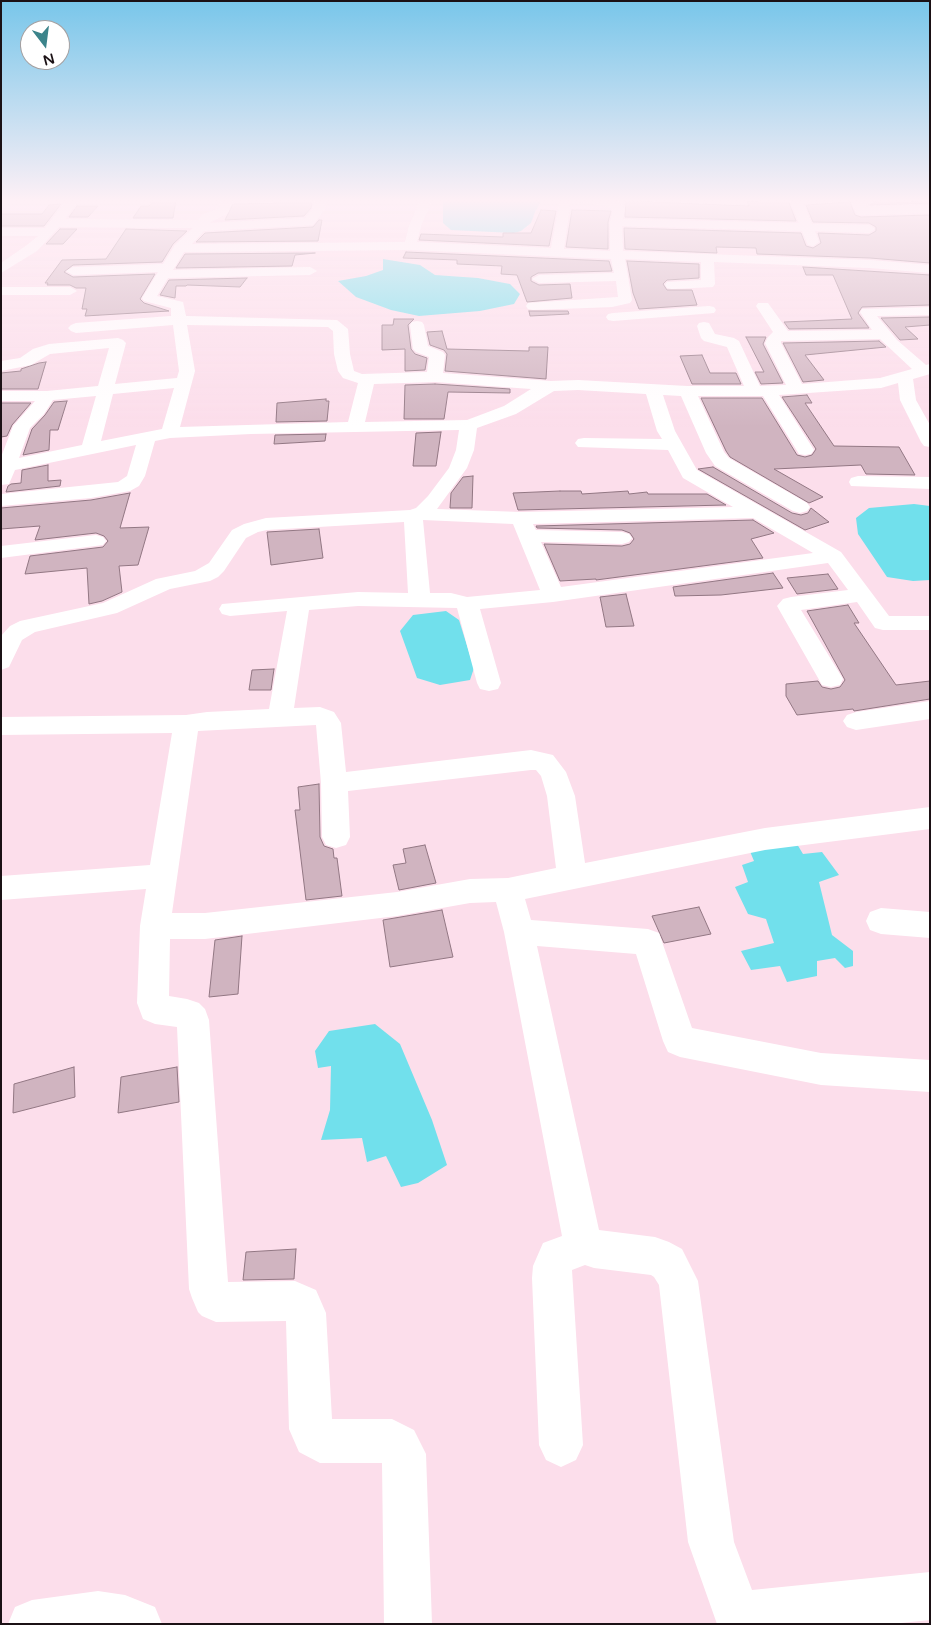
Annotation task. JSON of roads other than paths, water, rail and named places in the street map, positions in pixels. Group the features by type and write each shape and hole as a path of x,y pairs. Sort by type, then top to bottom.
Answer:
{"street":[{"path":"162,276 149,298 178,305 187,371 170,433"},
{"path":"589,276 622,277 624,300"},
{"path":"672,285 708,284 708,276"},
{"path":"155,288 174,288"},
{"path":"1,291 70,291"},
{"path":"533,306 612,303 624,300 656,302 662,314"},
{"path":"763,306 780,329 781,333 779,336"},
{"path":"613,317 708,310"},
{"path":"926,370 883,334 867,312 930,311"},
{"path":"76,328 179,320 332,323 340,329 342,354 349,375 354,378 368,379 435,376 551,386 578,385 686,391 761,391 863,385 906,377 926,370"},
{"path":"417,325 421,348 437,355 435,376"},
{"path":"704,326 709,338 729,341 734,344 761,391 805,450"},
{"path":"796,389 773,343 773,340 779,336 883,334"},
{"path":"164,339 182,338"},
{"path":"1,366 26,362 39,352 49,349 136,341"},
{"path":"90,449 118,343"},
{"path":"906,377 908,400 930,442"},
{"path":"355,427 368,379"},
{"path":"1,396 47,396 184,382"},
{"path":"4,471 90,449 170,433 251,428 469,425 510,410 551,386"},
{"path":"653,390 666,431 686,469 695,479 759,512 834,556 883,623 930,623"},
{"path":"686,391 715,452 722,462 800,507"},
{"path":"4,471 22,426 38,410 47,396"},
{"path":"415,515 423,512 435,500 458,468 469,425"},
{"path":"1,500 91,492 123,487 132,482 136,476 146,437"},
{"path":"584,443 673,445"},
{"path":"858,482 930,483"},
{"path":"525,527 759,512"},
{"path":"415,515 420,601"},
{"path":"1,662 12,637 18,631 28,626 109,608 164,584 202,576 217,567 240,534 251,528 266,524 415,515 622,538"},
{"path":"525,527 552,594"},
{"path":"1,552 96,541"},
{"path":"230,609 358,599 451,600 467,604 834,556"},
{"path":"831,679 788,606 791,604 862,595"},
{"path":"280,719 299,604"},
{"path":"467,604 489,683"},
{"path":"856,720 930,710"},
{"path":"1,726 186,724 207,721 320,716 327,720 334,783 336,837"},
{"path":"186,724 155,926 152,1003 155,1009 187,1014 192,1020 209,1289 212,1298 216,1302 296,1301 302,1304 306,1313 314,1437 320,1441 392,1441 399,1445 404,1454 408,1624"},
{"path":"334,783 531,760 544,762 553,772 561,796 572,877"},
{"path":"155,926 205,926 396,904 470,891 508,890 765,839 930,818"},
{"path":"1,888 162,876"},
{"path":"508,890 519,932 581,1237 586,1245 594,1249 655,1256 668,1263 678,1281 711,1542 739,1620 930,1596"},
{"path":"881,921 930,925"},
{"path":"519,932 648,942 680,1041 821,1069 930,1076"},
{"path":"561,1445 552,1266 557,1257 586,1245"},
{"path":"32,1624 98,1615 125,1619 138,1624"}],"water":[{"path":"366,276 447,276 478,278 510,284 520,294 514,304 480,311 419,316 391,310 356,297 338,281"},
{"path":"914,504 930,506 930,580 913,581 887,577 858,534 856,518 869,508"},
{"path":"446,611 459,620 474,668 470,680 440,685 417,678 400,631 413,615"},
{"path":"797,844 803,854 822,852 839,875 819,882 832,935 853,951 853,966 845,968 835,958 817,961 817,976 787,982 780,966 751,970 741,951 774,943 766,919 748,914 735,887 748,882 742,865 754,861 749,849"},
{"path":"375,1024 400,1044 432,1120 447,1165 418,1183 401,1187 386,1156 367,1162 362,1138 321,1140 330,1110 331,1066 318,1068 315,1051 329,1031"}]}
